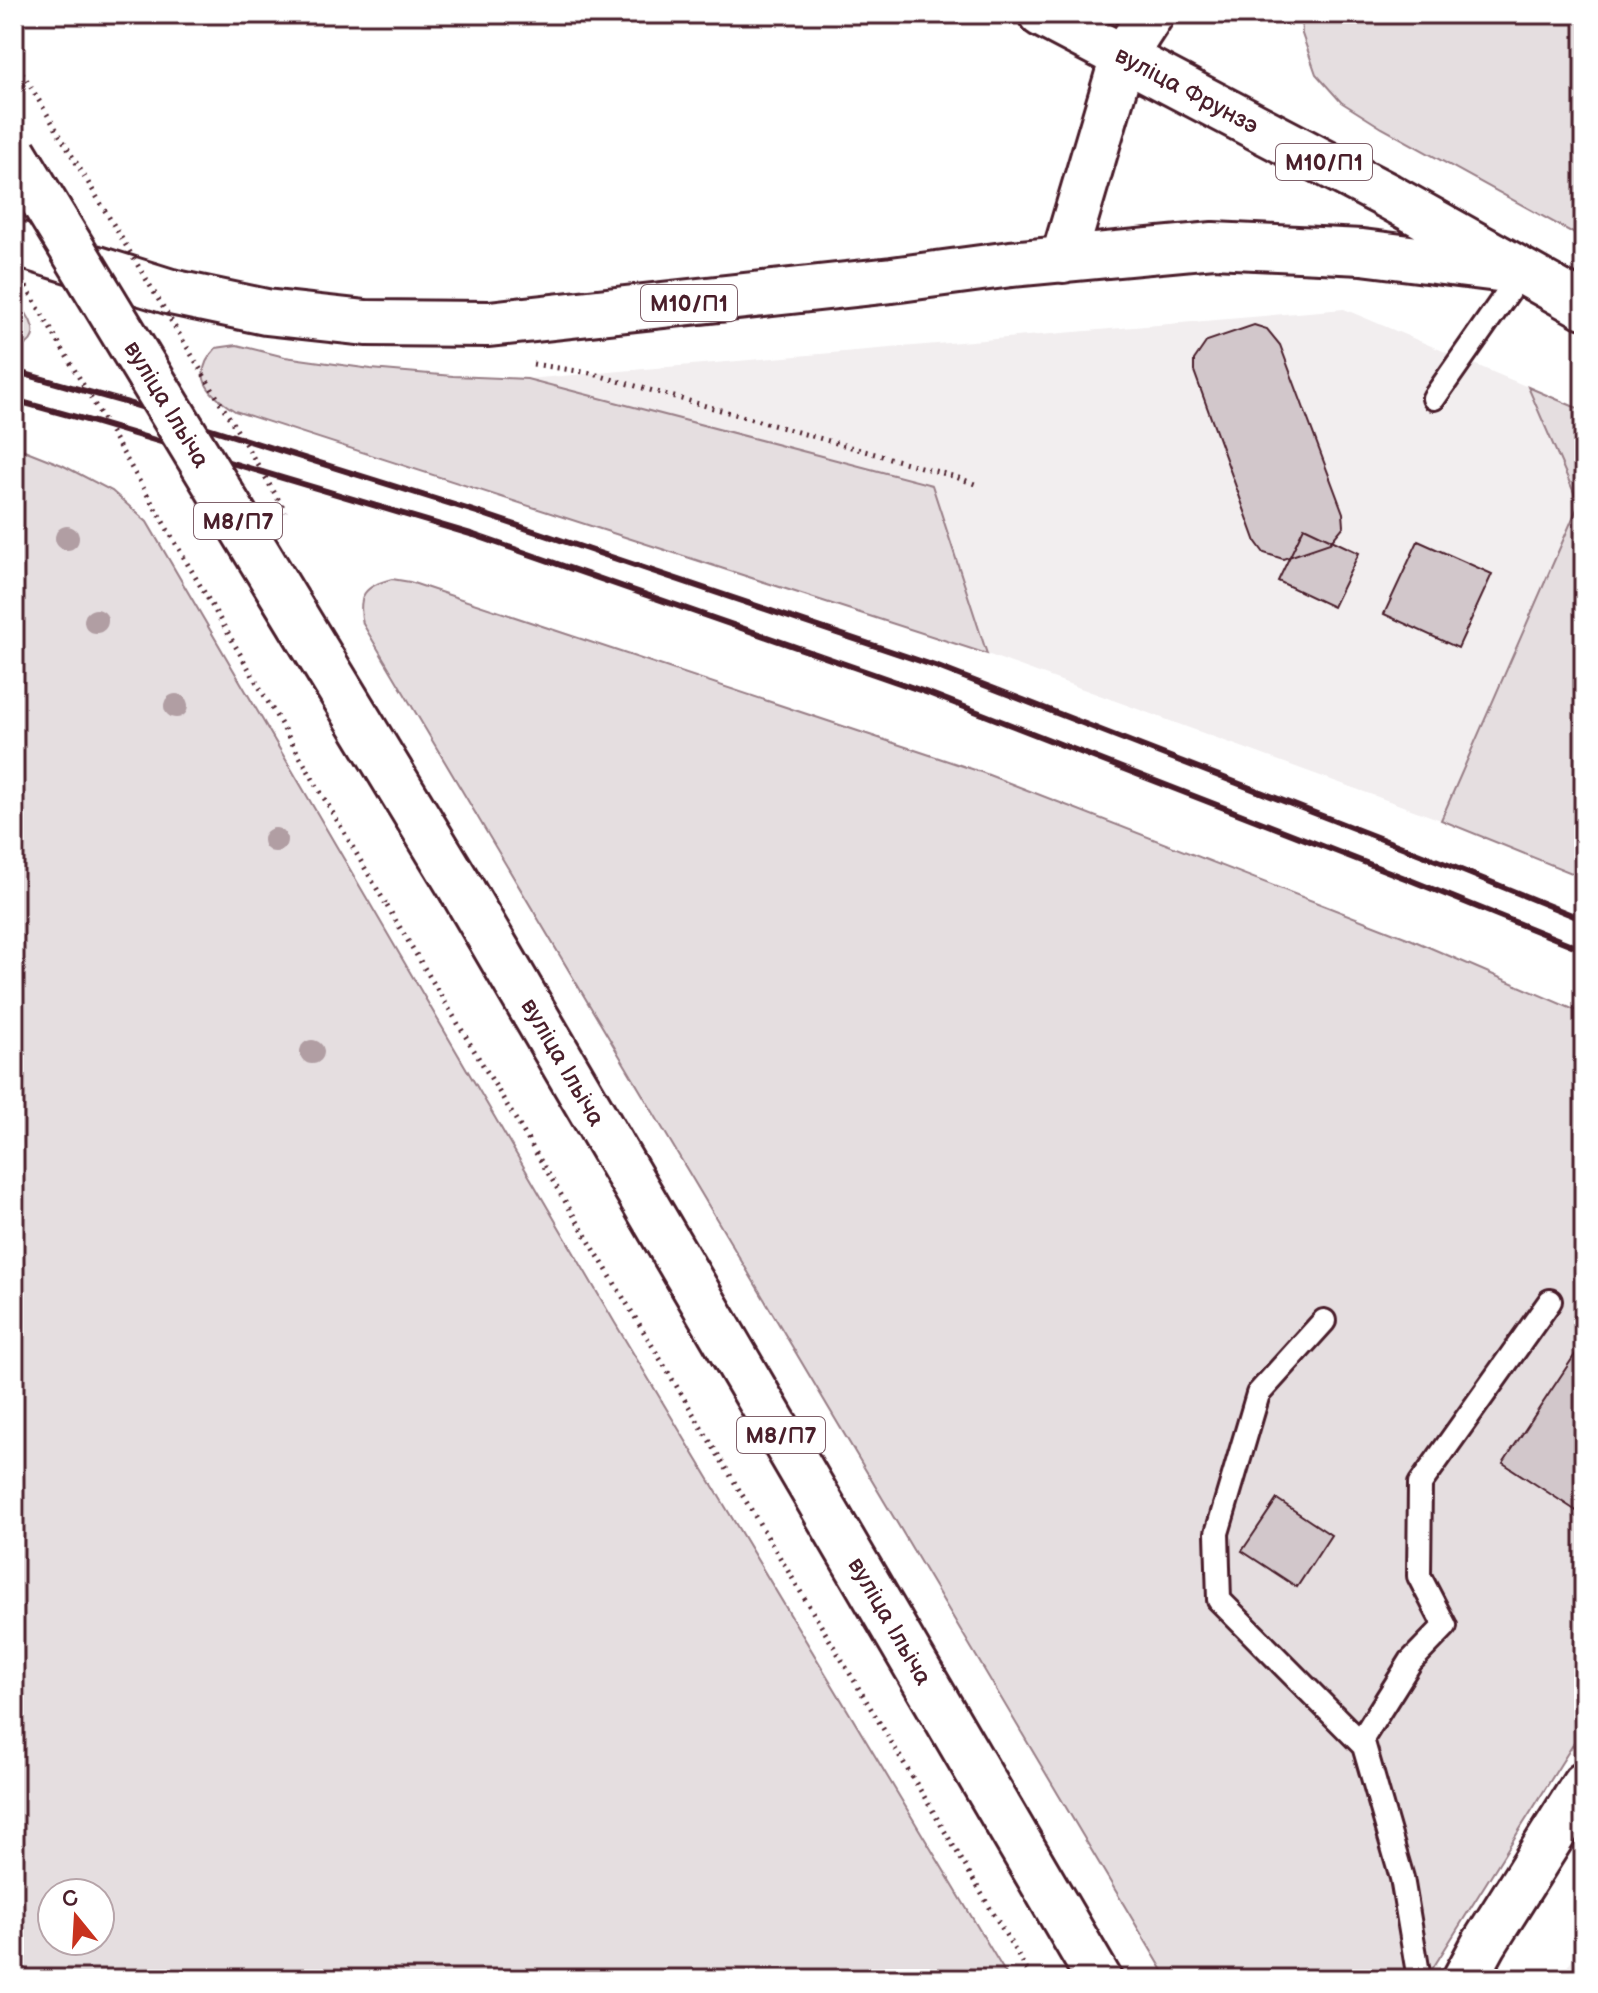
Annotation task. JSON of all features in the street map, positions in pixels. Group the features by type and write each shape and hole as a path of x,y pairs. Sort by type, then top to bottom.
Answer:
{"main road":[{"name":"вуліца Фрунзэ","path":"1041,14 1388,196 1584,306"},
{"path":"1063,260 1123,57 1151,14"},
{"name":"вуліца Ільіча","path":"14,153 462,890 1099,1979"},
{"name":"М10/П1","path":"21,261 266,312 366,323 489,324 1011,264 1213,245 1362,252 1522,272"},
{"path":"1465,1979 1584,1785"}],"lane":[{"path":"1434,398 1522,272"},
{"path":"1419,1979 1402,1878 1362,1739 1411,1661 1445,1626 1419,1576 1420,1484 1550,1301"},
{"path":"1324,1321 1258,1394 1217,1533 1219,1600 1364,1746"}],"path":[{"path":"14,59 290,518"},
{"path":"14,276 21,261"},
{"path":"14,266 387,906 1032,1979"},
{"path":"160,317 175,321"},
{"path":"523,362 590,373 980,486"}],"shaded area":[{"path":"1301,14 1584,14 1584,239 1382,128 1341,102 1316,74 1302,34"},
{"path":"14,299 30,320 33,334 31,340 14,349"},
{"path":"1344,309 1528,387 1579,504 1441,820 987,654 932,485 527,379"},
{"path":"237,345 285,357 371,369 527,379 932,485 987,654 235,411 210,391 203,376 208,358 216,348"},
{"path":"1528,387 1584,411 1584,878 1441,820 1579,504"},
{"path":"14,446 62,465 112,491 147,522 615,1323 1009,1979 14,1979"},
{"path":"392,579 410,582 981,772 1410,939 1584,1014 1584,1727 1426,1979 1168,1979 363,624 361,606 365,593 375,585"},
{"path":"1584,1941 1584,1979 1559,1979"}],"building":[{"path":"1254,325 1267,329 1280,345 1343,513 1344,526 1330,543 1283,559 1264,553 1256,542 1194,371 1194,360 1207,341"},
{"path":"1304,527 1359,553 1333,607 1278,581"},
{"path":"1418,541 1492,574 1458,648 1384,614"},
{"path":"1584,1341 1584,1516 1503,1463"},
{"path":"1277,1499 1331,1535 1297,1587 1242,1551"}],"railway":[{"path":"14,371 128,403 480,513 938,667 1584,920"},
{"path":"14,400 474,535 931,694 1584,950"}]}
